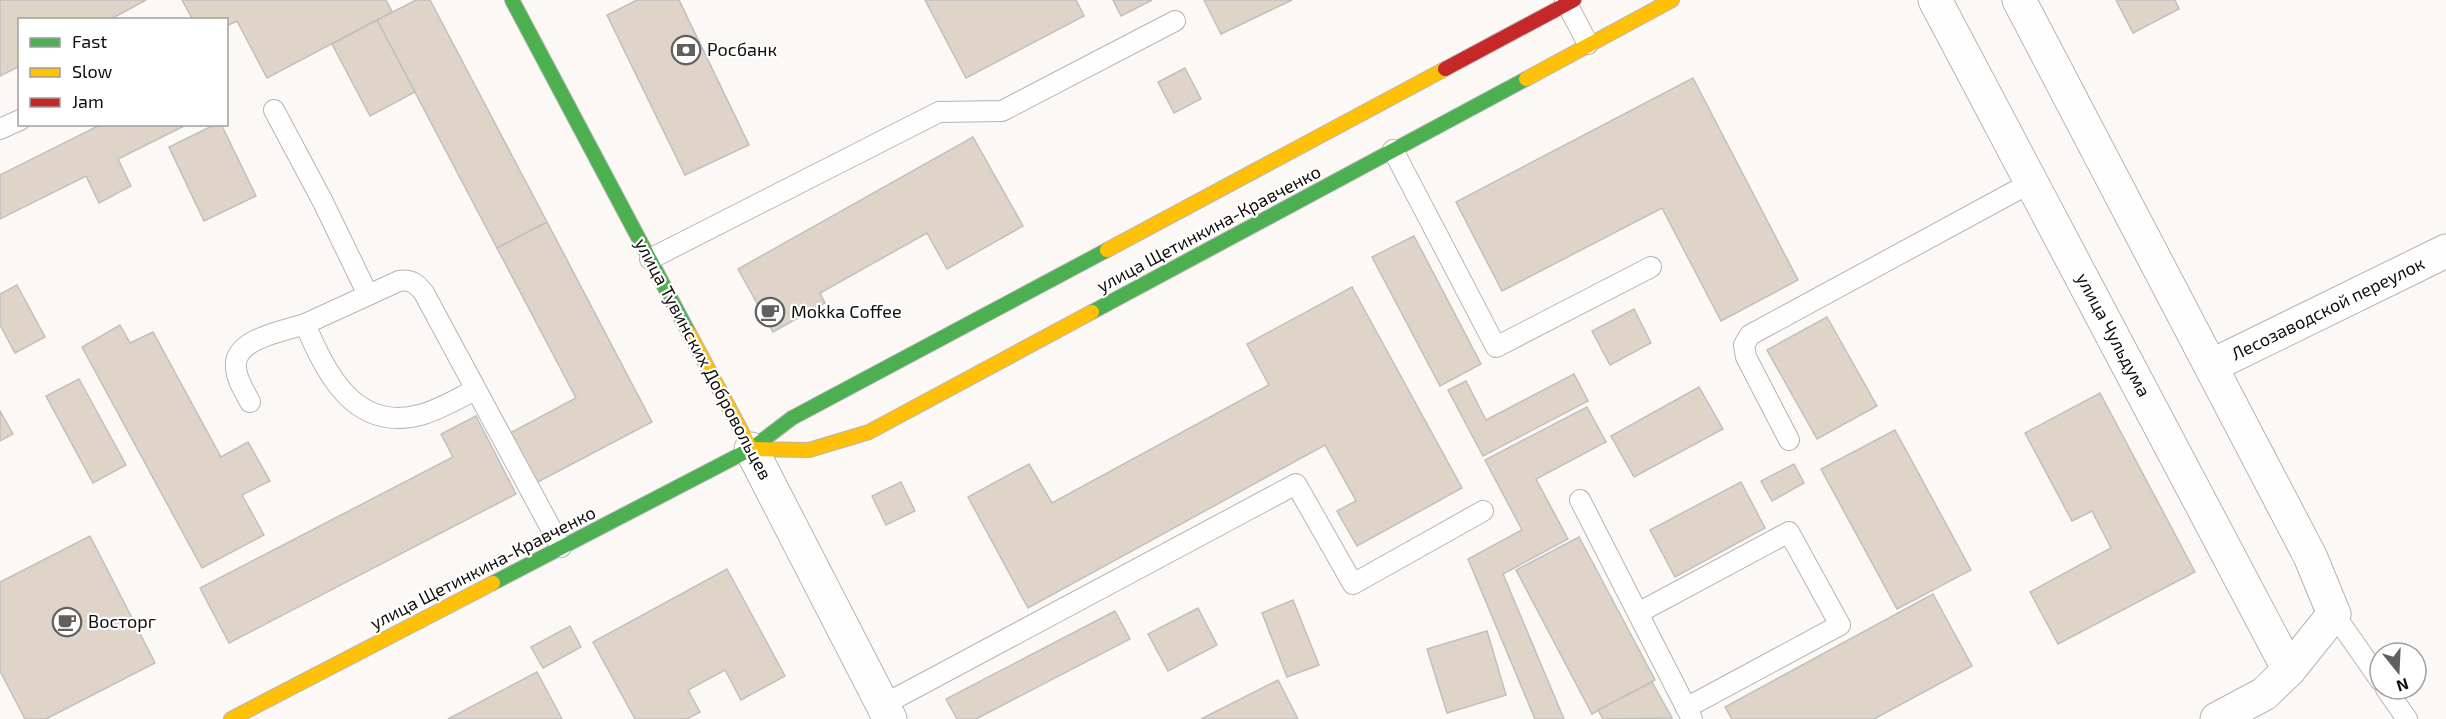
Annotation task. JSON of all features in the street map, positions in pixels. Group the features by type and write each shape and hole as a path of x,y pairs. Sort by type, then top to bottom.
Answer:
{"street":[{"name":"улица Тувинских Добровольцев","path":"512,0 751,449 887,712"},
{"name":"улица Щетинкина-Кравченко","path":"751,449 809,450 868,432 1672,0"},
{"name":"улица Чульдума","path":"1935,0 2289,670"},
{"path":"2019,0 2310,556 2334,614 2289,670 2264,694 2230,716"},
{"name":"улица Щетинкина-Кравченко","path":"231,719 751,449 792,418 1569,1"},
{"name":"Лесозаводской переулок","path":"2211,366 2446,251"}],"lane":[{"path":"1569,1 1588,44"},
{"path":"650,259 939,112 1002,111 1175,21"},
{"path":"274,110 323,202 368,295"},
{"path":"0,129 18,121"},
{"path":"1393,150 1496,347 1651,267"},
{"path":"1789,440 1746,357 1744,345 1750,335 2032,182"},
{"path":"250,402 236,371 237,355 241,350 254,341 305,324 399,281 412,282 424,293 561,547"},
{"path":"305,324 332,379 347,399 369,412 393,418 419,416 475,390"},
{"path":"887,712 1296,484 1353,584 1484,511"},
{"path":"1581,500 1638,613 1689,714 1840,625 1789,532 1638,613"},
{"path":"2334,614 2368,663"},
{"path":"2394,701 2407,719"}],"building":[{"path":"0,0 146,0 113,18 18,18 18,67 0,76"},
{"path":"182,0 386,0 392,12 267,78 237,21 228,25 228,18 192,18"},
{"path":"416,0 430,0 547,222 497,248 377,20"},
{"path":"637,0 679,0 749,145 685,175 607,15"},
{"path":"925,0 1076,0 1084,16 966,78"},
{"path":"1113,0 1152,0 1121,16"},
{"path":"1204,0 1292,0 1221,34"},
{"path":"2116,0 2175,0 2179,9 2133,33"},
{"path":"377,20 415,92 370,116 332,44"},
{"path":"1185,68 1201,99 1174,113 1158,82"},
{"path":"1693,78 1798,280 1721,321 1662,208 1502,291 1456,202"},
{"path":"98,126 184,126 118,159 131,186 99,203 86,176 0,219 0,175"},
{"path":"212,126 222,126 256,196 204,221 169,147"},
{"path":"973,137 1023,226 947,269 927,233 820,293 825,303 773,332 738,269"},
{"path":"547,222 652,422 536,483 510,433 576,398 497,248"},
{"path":"1414,236 1481,364 1440,386 1372,257"},
{"path":"17,285 45,337 15,353 0,325 0,294"},
{"path":"1352,287 1462,488 1357,546 1337,511 1356,501 1325,445 1028,608 968,497 1029,464 1052,503 1269,385 1247,344"},
{"path":"1634,309 1651,343 1610,365 1592,331"},
{"path":"1827,317 1877,406 1817,439 1767,350"},
{"path":"120,325 130,343 153,332 221,457 248,442 270,481 242,495 264,535 202,568 82,347"},
{"path":"1574,374 1588,401 1483,456 1448,390 1466,381 1486,420"},
{"path":"79,379 126,465 93,483 46,396"},
{"path":"1699,387 1723,429 1634,477 1611,436"},
{"path":"2100,393 2195,572 2058,644 2030,592 2111,548 2092,511 2072,521 2025,433"},
{"path":"1587,407 1606,442 1536,479 1568,539 1503,574 1564,719 1535,719 1468,559 1522,530 1485,460"},
{"path":"0,411 13,434 0,441"},
{"path":"476,416 516,494 229,643 200,588 453,457 441,434"},
{"path":"1895,430 1971,570 1897,609 1821,469"},
{"path":"1794,464 1804,483 1772,501 1761,481"},
{"path":"901,482 915,511 886,525 872,496"},
{"path":"1741,482 1765,528 1675,577 1650,530"},
{"name":"Восторг","path":"90,536 155,663 46,719 25,719 0,671 0,582"},
{"path":"1579,537 1655,680 1592,714 1516,570"},
{"path":"727,569 785,676 741,700 725,670 688,690 700,712 687,719 635,719 593,642"},
{"path":"1933,594 1972,666 1874,719 1732,719 1725,707"},
{"path":"1293,600 1319,665 1287,677 1262,613"},
{"path":"1198,608 1217,645 1168,671 1148,634"},
{"path":"1115,611 1130,639 976,719 957,719 946,699"},
{"path":"570,626 581,647 543,668 531,647"},
{"path":"1487,631 1506,695 1447,713 1427,649"},
{"path":"537,672 562,719 448,719"},
{"path":"1278,680 1298,719 1201,719"},
{"path":"1652,682 1672,718 1603,719 1598,710"}],"traffic: fast":[{"path":"512,0 689,333"},
{"path":"1092,312 1526,79"},
{"path":"493,583 751,449 792,418 1107,250"}],"traffic: slow":[{"path":"1526,79 1672,0"},
{"path":"1107,250 1445,69"},
{"path":"751,449 809,450 869,432 1092,312"},
{"path":"689,333 751,449"},
{"path":"231,719 493,583"}],"traffic: jam":[{"path":"1445,69 1574,0"}],"place":[{"name":"Росбанк","path":"686,50"},
{"name":"Mokka Coffee","path":"770,312"},
{"name":"Восторг","path":"67,622"}]}
